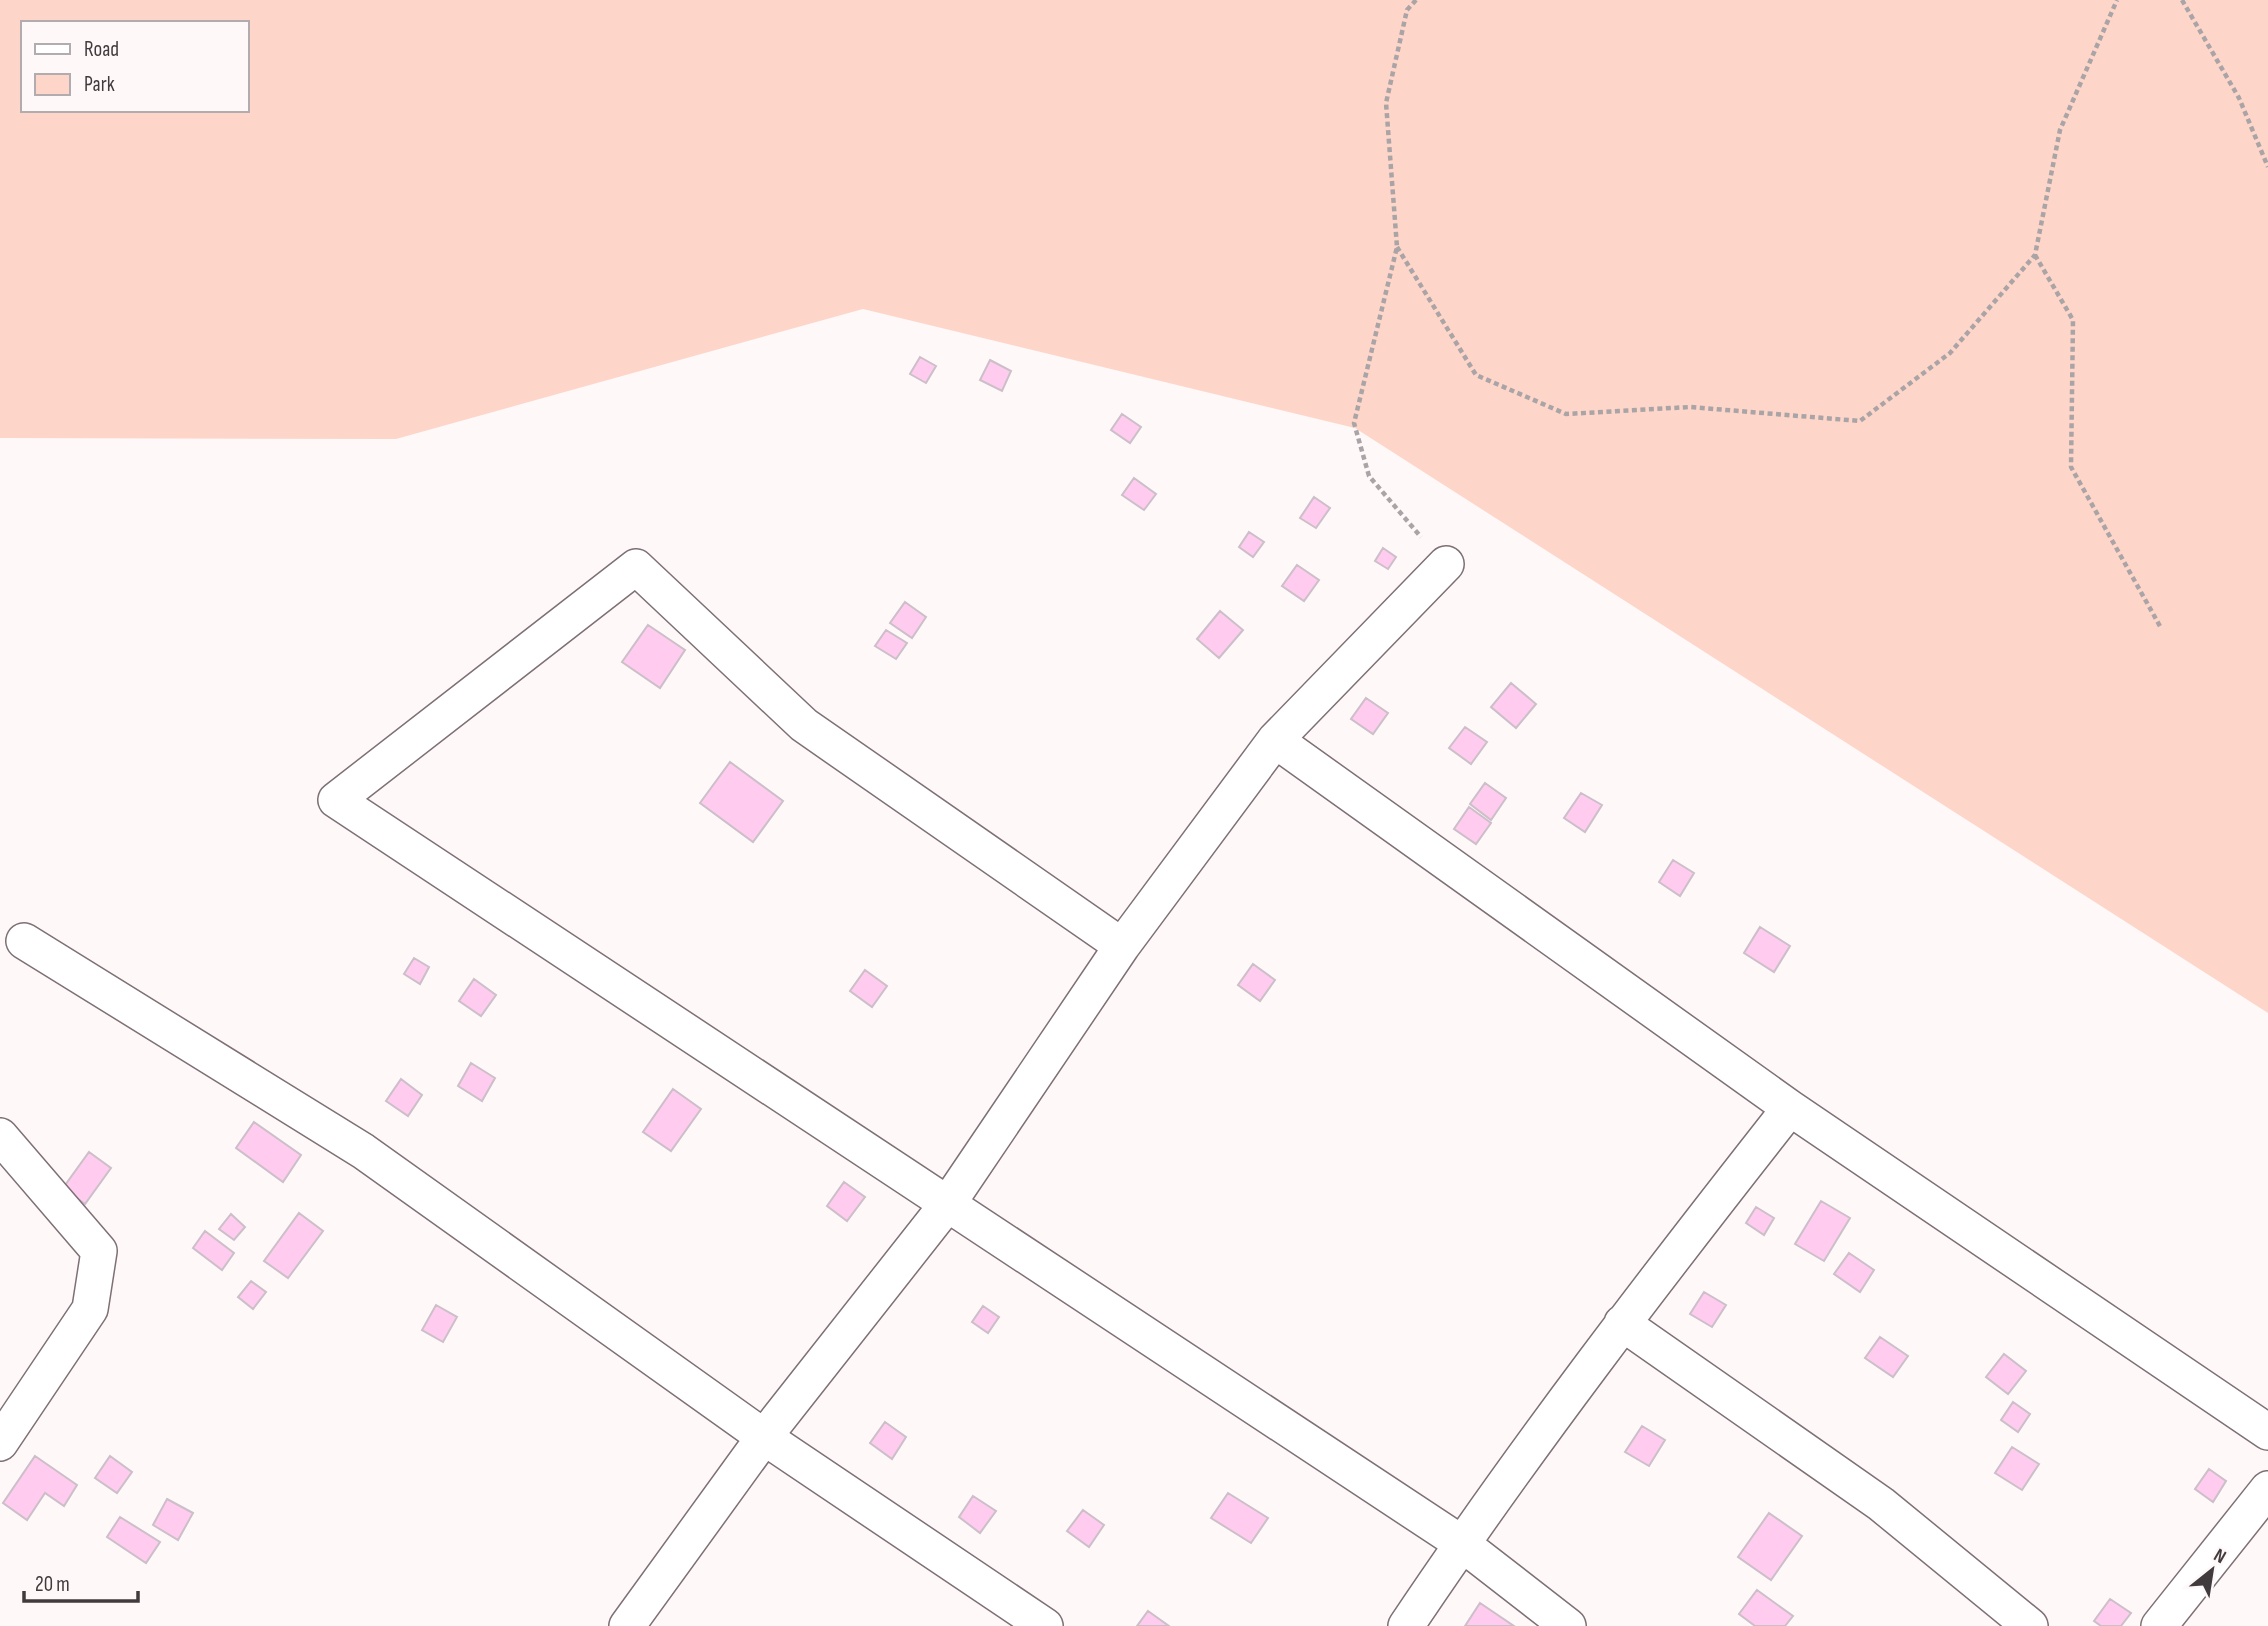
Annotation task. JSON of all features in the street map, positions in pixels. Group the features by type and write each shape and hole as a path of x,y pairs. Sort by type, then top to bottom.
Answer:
{"street":[{"path":"627,1626 764,1437 949,1202 1122,946 1275,740 1446,564"},
{"path":"1122,946 804,725 636,567 336,800 949,1202 1461,1543 1568,1626"},
{"path":"1275,740 1790,1108 2268,1432"},
{"path":"24,941 363,1151 764,1437 1045,1626"},
{"path":"1406,1626 1461,1543 1622,1323 1790,1108"},
{"path":"0,1136 99,1251 90,1309 0,1443"},
{"path":"1622,1323 1881,1504 2029,1626"},
{"path":"2159,1626 2268,1489"}],"path":[{"path":"1416,0 1408,10 1385,103 1398,247 1354,423 1369,476 1446,564"},
{"path":"1398,247 1476,374 1566,414 1690,407 1860,421 1950,353 2035,255 2060,130 2117,0"},
{"path":"2182,0 2239,99 2268,167"},
{"path":"2035,255 2073,320 2071,467 2161,628"}],"green space":[{"path":"0,0 2268,0 2268,1013 1355,428 863,309 396,439 0,438"}],"building":[{"path":"920,357 936,366 926,383 910,374"},
{"path":"990,360 1011,371 1002,391 980,380"},
{"path":"1122,414 1141,427 1130,443 1111,430"},
{"path":"1134,478 1156,494 1144,510 1122,495"},
{"path":"1314,497 1330,508 1316,528 1300,518"},
{"path":"1249,532 1264,542 1253,557 1239,547"},
{"path":"1383,548 1396,557 1388,569 1375,561"},
{"path":"1297,565 1319,580 1304,601 1282,586"},
{"path":"905,602 926,617 912,638 890,623"},
{"path":"1220,611 1243,630 1219,658 1197,639"},
{"path":"648,625 685,650 660,688 622,662"},
{"path":"886,630 907,643 896,659 875,646"},
{"path":"1511,683 1536,704 1516,728 1491,707"},
{"path":"1366,698 1388,713 1373,734 1351,719"},
{"path":"1465,727 1487,742 1471,764 1449,748"},
{"path":"730,762 783,801 753,842 700,803"},
{"path":"1485,783 1506,798 1491,820 1470,804"},
{"path":"1581,793 1602,805 1585,832 1564,818"},
{"path":"1469,807 1491,823 1476,844 1454,829"},
{"path":"1673,860 1694,873 1680,896 1659,882"},
{"path":"1760,927 1790,946 1774,972 1744,953"},
{"path":"414,958 429,967 420,984 404,974"},
{"path":"1253,964 1275,980 1260,1001 1238,985"},
{"path":"865,970 887,986 872,1007 850,991"},
{"path":"474,979 496,995 481,1016 459,1001"},
{"path":"471,1063 495,1078 482,1101 458,1086"},
{"path":"401,1079 422,1095 408,1116 386,1101"},
{"path":"673,1089 701,1109 671,1151 643,1132"},
{"path":"254,1122 301,1155 283,1182 236,1148"},
{"path":"89,1152 111,1168 85,1204 63,1188"},
{"path":"844,1182 865,1197 847,1221 827,1206"},
{"path":"1821,1201 1850,1218 1824,1261 1795,1244"},
{"path":"1756,1207 1774,1218 1764,1235 1746,1223"},
{"path":"299,1213 323,1231 288,1278 264,1261"},
{"path":"231,1214 245,1227 234,1240 219,1229"},
{"path":"205,1231 234,1253 222,1270 193,1248"},
{"path":"1849,1253 1874,1270 1860,1292 1834,1274"},
{"path":"251,1281 266,1292 253,1309 238,1297"},
{"path":"1704,1292 1726,1305 1712,1327 1690,1314"},
{"path":"436,1305 457,1317 443,1342 422,1330"},
{"path":"983,1306 999,1317 988,1333 972,1322"},
{"path":"1880,1337 1908,1356 1893,1377 1865,1358"},
{"path":"2004,1354 2026,1371 2008,1394 1986,1377"},
{"path":"2013,1402 2030,1414 2018,1432 2001,1420"},
{"path":"885,1422 906,1437 892,1459 870,1443"},
{"path":"1642,1426 1665,1440 1649,1466 1625,1452"},
{"path":"2012,1447 2039,1464 2022,1490 1995,1473"},
{"path":"35,1456 77,1485 64,1506 45,1493 27,1520 3,1503"},
{"path":"110,1456 132,1472 117,1493 95,1478"},
{"path":"2209,1469 2226,1481 2213,1502 2195,1489"},
{"path":"1228,1493 1268,1518 1251,1543 1211,1518"},
{"path":"973,1496 996,1511 980,1533 959,1517"},
{"path":"167,1499 193,1513 178,1540 153,1525"},
{"path":"1083,1510 1104,1525 1089,1547 1067,1531"},
{"path":"1769,1513 1802,1536 1771,1580 1738,1557"},
{"path":"120,1517 160,1542 146,1563 107,1537"},
{"path":"1757,1590 1793,1616 1785,1626 1755,1626 1739,1614"},
{"path":"2110,1599 2131,1613 2121,1626 2101,1626 2094,1621"},
{"path":"1480,1603 1514,1626 1465,1626"},
{"path":"1148,1611 1169,1626 1137,1626"}]}
